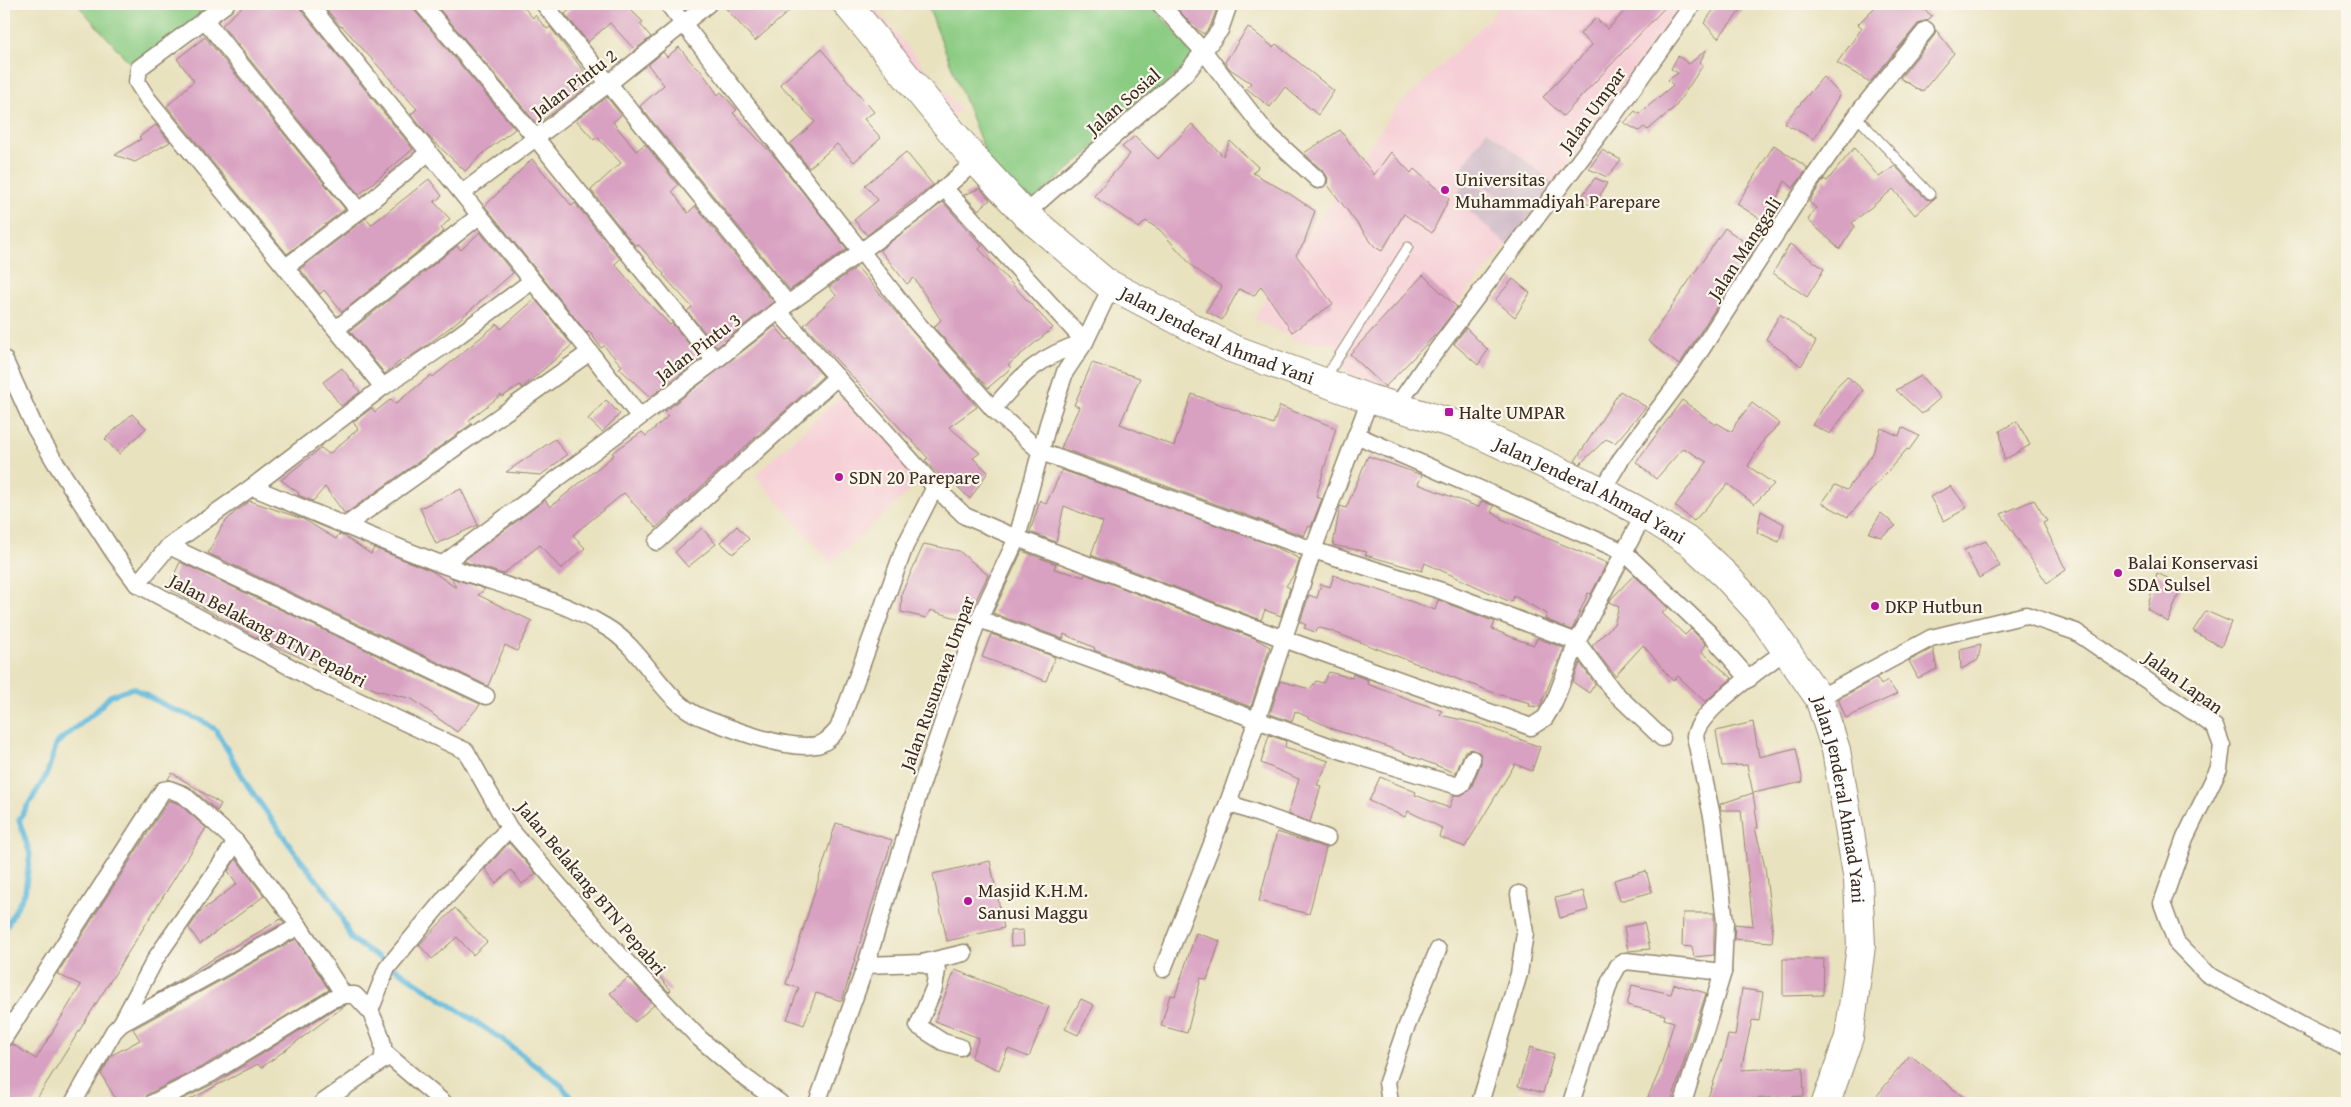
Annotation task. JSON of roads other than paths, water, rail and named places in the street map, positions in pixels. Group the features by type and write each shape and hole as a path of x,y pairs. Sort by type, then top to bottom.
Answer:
{"highway":[{"name":"Jalan Jenderal Ahmad Yani","path":"847,4 976,161 1025,214 1112,286 1231,348 1370,399 1464,427 1602,491 1691,543 1725,575 1759,612 1818,698 1836,750 1858,880 1861,946 1848,1037 1826,1103"}],"street":[{"path":"226,4 139,68 137,82 146,98 383,387"},
{"path":"309,4 590,352 639,416"},
{"path":"422,4 535,137 715,361"},
{"path":"544,4 837,377 935,487 965,516 1017,538 1284,639 1531,727 1545,718 1554,703 1577,642 1644,514"},
{"path":"668,4 685,23 917,323 993,409 1041,452 1313,550 1442,591 1577,642 1612,691 1662,738"},
{"name":"Jalan Pintu 2","path":"462,193 608,84 708,4"},
{"path":"1160,4 1204,53 1265,131 1318,180"},
{"name":"Jalan Sosial","path":"1025,214 1188,71 1204,53 1220,30 1228,4"},
{"name":"Jalan Umpar","path":"1397,406 1424,367 1613,116 1693,4"},
{"path":"204,19 358,211"},
{"name":"Jalan Manggali","path":"1602,491 1621,459 1690,367 1801,195 1856,116 1926,30"},
{"path":"286,267 429,152"},
{"name":"Jalan Pintu 3","path":"443,564 715,361 783,307 920,209 976,161"},
{"path":"944,188 1085,342 1050,354 1028,370 993,409"},
{"path":"336,329 479,216"},
{"path":"4,359 36,428 55,462 114,553 137,584 169,546 252,487 383,387 451,341 532,281"},
{"name":"Jalan Rusunawa Umpar","path":"817,1103 866,965 923,780 979,619 1017,538 1048,424 1065,372 1085,342 1112,286"},
{"path":"345,526 590,352"},
{"path":"657,542 837,377"},
{"path":"1163,969 1228,803 1313,550 1370,399"},
{"path":"1356,435 1624,552 1709,633 1750,679"},
{"path":"252,487 443,564 546,597 624,638 678,703 698,716 749,734 793,746 817,745 831,738 838,729 905,546 935,487"},
{"path":"169,546 486,696"},
{"name":"Jalan Belakang BTN Pepabri","path":"137,584 318,682 466,751 509,828 616,951 672,1011 743,1076 780,1103"},
{"name":"Jalan Lapan","path":"1818,698 1931,638 2026,615 2076,632 2101,648 2215,727 2222,746 2219,768 2185,838 2162,903 2176,942 2207,974 2347,1048"},
{"path":"979,619 1351,754 1458,786 1462,784 1472,759"},
{"path":"1683,1103 1724,972 1725,922 1713,820 1695,736 1696,727 1707,712 1786,650"},
{"path":"4,1038 163,790 169,789 184,795 236,842 299,926 344,995"},
{"path":"1228,803 1327,838"},
{"path":"322,1103 382,1061 384,1052 382,1039 372,1005 387,968 445,898 509,828"},
{"path":"121,1024 156,958 236,842"},
{"path":"1480,1103 1519,974 1525,933 1519,894"},
{"path":"73,1103 114,1031 121,1024 299,926"},
{"path":"1390,1103 1387,1082 1404,1033 1438,950"},
{"path":"866,965 922,963 964,953"},
{"path":"1571,1103 1610,981 1618,966 1626,961 1724,972"},
{"path":"922,963 937,970 934,988 918,1026 943,1042 960,1047"},
{"path":"153,1103 212,1073 330,1000 344,995 355,995 372,1005"},
{"path":"384,1052 444,1103"}],"lane":[{"path":"1856,116 1930,194"},
{"path":"1323,382 1408,247"}],"waterway":[{"path":"4,931 25,892 30,854 19,820 46,776 57,743 95,712 110,696 133,688 170,708 203,721 216,730 248,786 299,858 334,901 351,939 503,1040 561,1085 575,1103"}],"place":[{"name":"Universitas Muhammadiyah Parepare","path":"1445,190"},
{"name":"Halte UMPAR","path":"1449,412"},
{"name":"SDN 20 Parepare","path":"839,477"},
{"name":"Balai Konservasi SDA Sulsel","path":"2118,573"},
{"name":"DKP Hutbun","path":"1875,606"},
{"name":"Masjid K.H.M. Sanusi Maggu","path":"968,901"}]}
